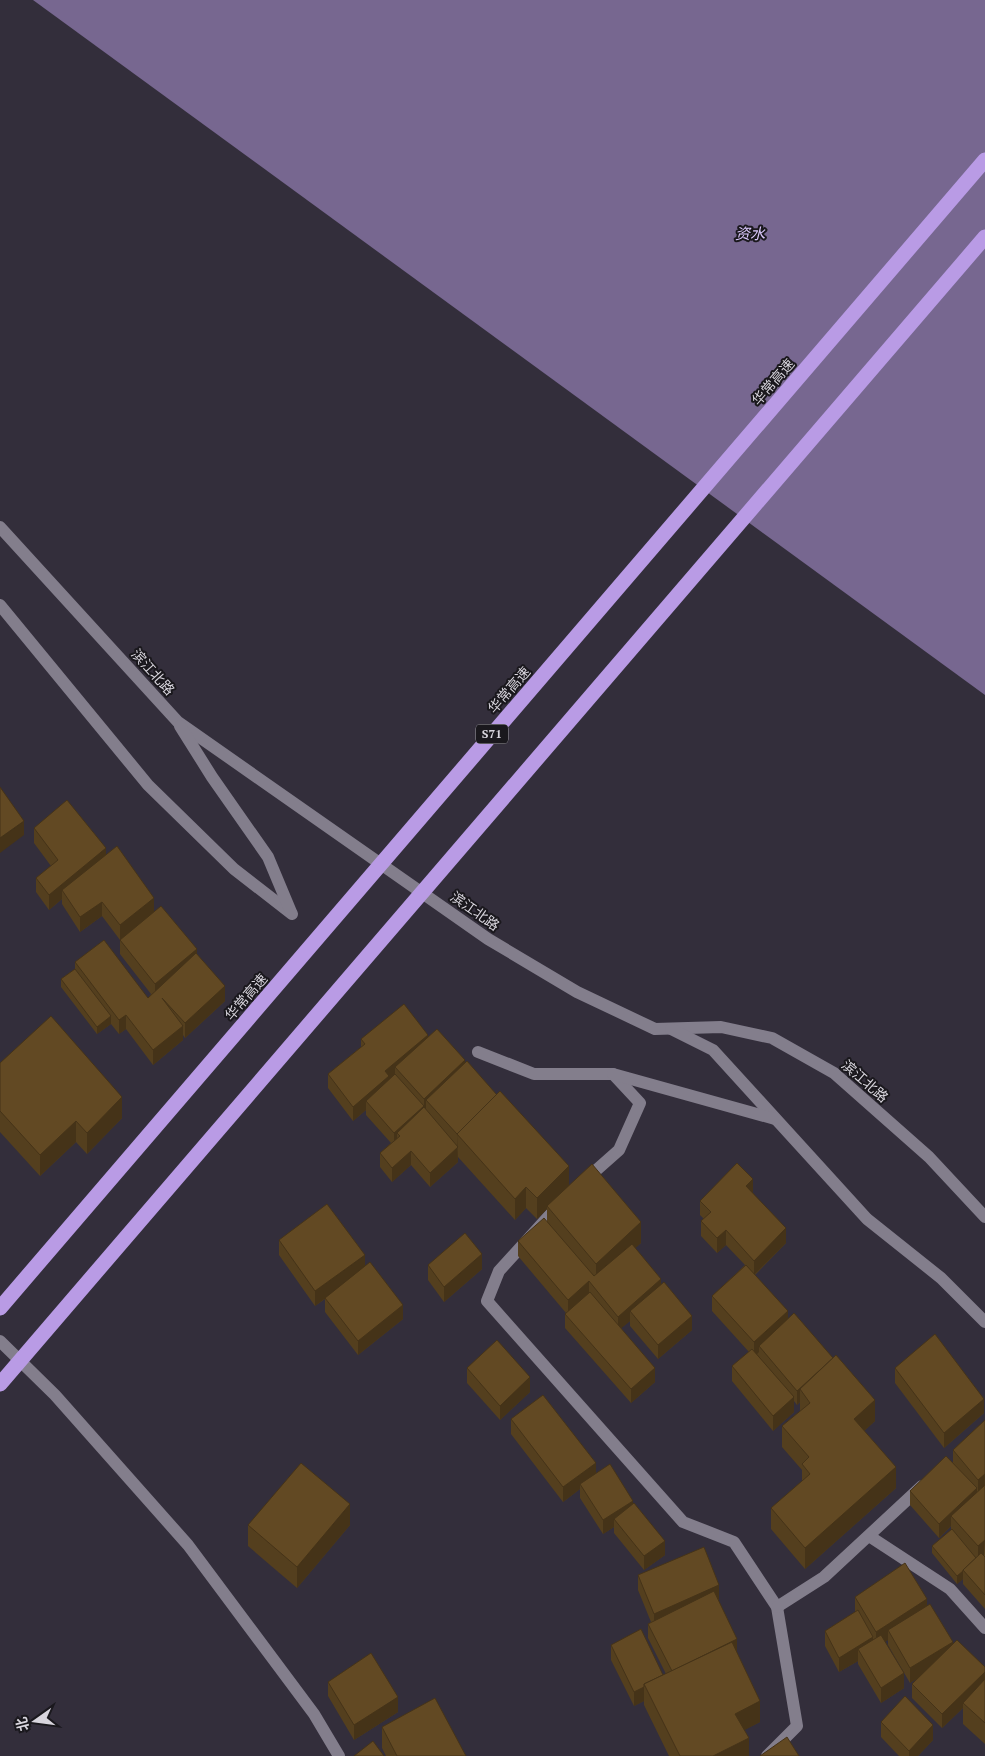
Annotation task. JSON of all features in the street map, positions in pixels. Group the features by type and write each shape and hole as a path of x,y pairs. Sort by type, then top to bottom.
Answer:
{"highway":[{"name":"华常高速","path":"0,1308 985,160"},
{"path":"0,1384 985,237"}],"street":[{"name":"滨江北路","path":"0,527 178,722 488,939 577,992 655,1029 721,1027 772,1038 834,1073 928,1157 985,1217"},
{"path":"0,606 148,785 234,869 292,914 268,857 212,777 178,722"},
{"path":"670,1028 712,1050 867,1219 942,1278 985,1322"},
{"path":"478,1052 534,1074 613,1074 776,1119"},
{"path":"613,1074 640,1103 619,1150 570,1193 499,1271 487,1301 683,1522 734,1542 777,1607 797,1726 766,1756"},
{"path":"0,1341 55,1395 188,1545 314,1714 338,1756"},
{"path":"777,1607 824,1577 934,1474"},
{"path":"869,1536 950,1589 985,1628"}],"water":[{"name":"资水","path":"33,0 985,0 985,695"}],"building":[{"path":"0,787 24,821 0,838"},
{"path":"67,800 106,848 49,895 36,878 58,860 34,828"},
{"path":"117,846 154,898 120,925 102,902 80,917 62,890"},
{"path":"161,906 197,949 155,984 120,940"},
{"path":"104,940 148,998 196,953 225,986 185,1023 162,998 183,1026 153,1050 126,1015 119,1020 75,962"},
{"path":"75,969 111,1016 97,1027 61,979"},
{"path":"404,1004 428,1035 385,1071 389,1076 353,1107 328,1074 365,1044 361,1039"},
{"path":"51,1016 122,1097 87,1133 76,1121 40,1155 0,1111 0,1063"},
{"path":"437,1029 465,1060 424,1099 395,1067"},
{"path":"467,1061 497,1095 457,1134 426,1100"},
{"path":"395,1074 424,1106 394,1133 366,1101"},
{"path":"500,1091 569,1166 537,1198 526,1187 515,1199 457,1134"},
{"path":"424,1107 458,1147 430,1173 411,1151 392,1168 380,1153 400,1136 397,1133"},
{"path":"737,1163 753,1179 746,1186 786,1228 754,1261 726,1230 717,1238 701,1221 711,1212 700,1201"},
{"path":"592,1164 641,1222 596,1264 547,1206"},
{"path":"327,1204 365,1255 315,1291 279,1240"},
{"path":"544,1218 594,1276 632,1244 661,1279 618,1317 589,1281 568,1300 518,1241"},
{"path":"465,1233 482,1254 444,1287 428,1265"},
{"path":"370,1262 403,1305 358,1341 325,1298"},
{"path":"746,1265 788,1311 754,1342 712,1296"},
{"path":"664,1282 692,1316 658,1345 630,1311"},
{"path":"590,1292 655,1368 631,1389 565,1314"},
{"path":"794,1313 833,1358 797,1391 759,1346"},
{"path":"935,1334 984,1399 944,1433 895,1368"},
{"path":"497,1340 530,1377 500,1406 467,1368"},
{"path":"752,1349 794,1397 773,1416 732,1366"},
{"path":"836,1355 875,1400 854,1419 896,1467 805,1548 771,1508 810,1474 802,1464 809,1457 782,1426 810,1403 800,1389"},
{"path":"543,1395 596,1463 563,1487 511,1419"},
{"path":"985,1420 985,1474 978,1480 953,1450"},
{"path":"946,1456 977,1488 939,1524 910,1491"},
{"path":"301,1463 350,1504 297,1567 248,1525"},
{"path":"610,1464 633,1501 603,1520 580,1484"},
{"path":"985,1485 985,1540 978,1546 951,1516"},
{"path":"634,1503 665,1541 644,1556 614,1519"},
{"path":"952,1529 976,1558 957,1576 932,1546"},
{"path":"704,1547 719,1585 654,1614 638,1575"},
{"path":"981,1553 985,1557 985,1595 963,1570"},
{"path":"905,1563 927,1599 876,1632 855,1597"},
{"path":"714,1591 737,1639 672,1671 648,1624"},
{"path":"930,1604 953,1642 910,1668 888,1630"},
{"path":"858,1610 873,1637 839,1658 825,1631"},
{"path":"641,1629 663,1675 644,1684 644,1687 634,1692 611,1645"},
{"path":"881,1635 904,1673 881,1688 858,1649"},
{"path":"957,1640 985,1667 985,1672 942,1714 912,1684"},
{"path":"732,1642 760,1701 735,1714 749,1738 713,1756 680,1756 644,1684"},
{"path":"371,1653 398,1697 354,1725 328,1682"},
{"path":"985,1679 985,1723 963,1703"},
{"path":"905,1696 933,1725 909,1751 881,1722"},
{"path":"435,1698 466,1756 397,1756 382,1727"},
{"path":"787,1737 799,1756 760,1756"},
{"path":"373,1741 384,1756 354,1756"}]}
